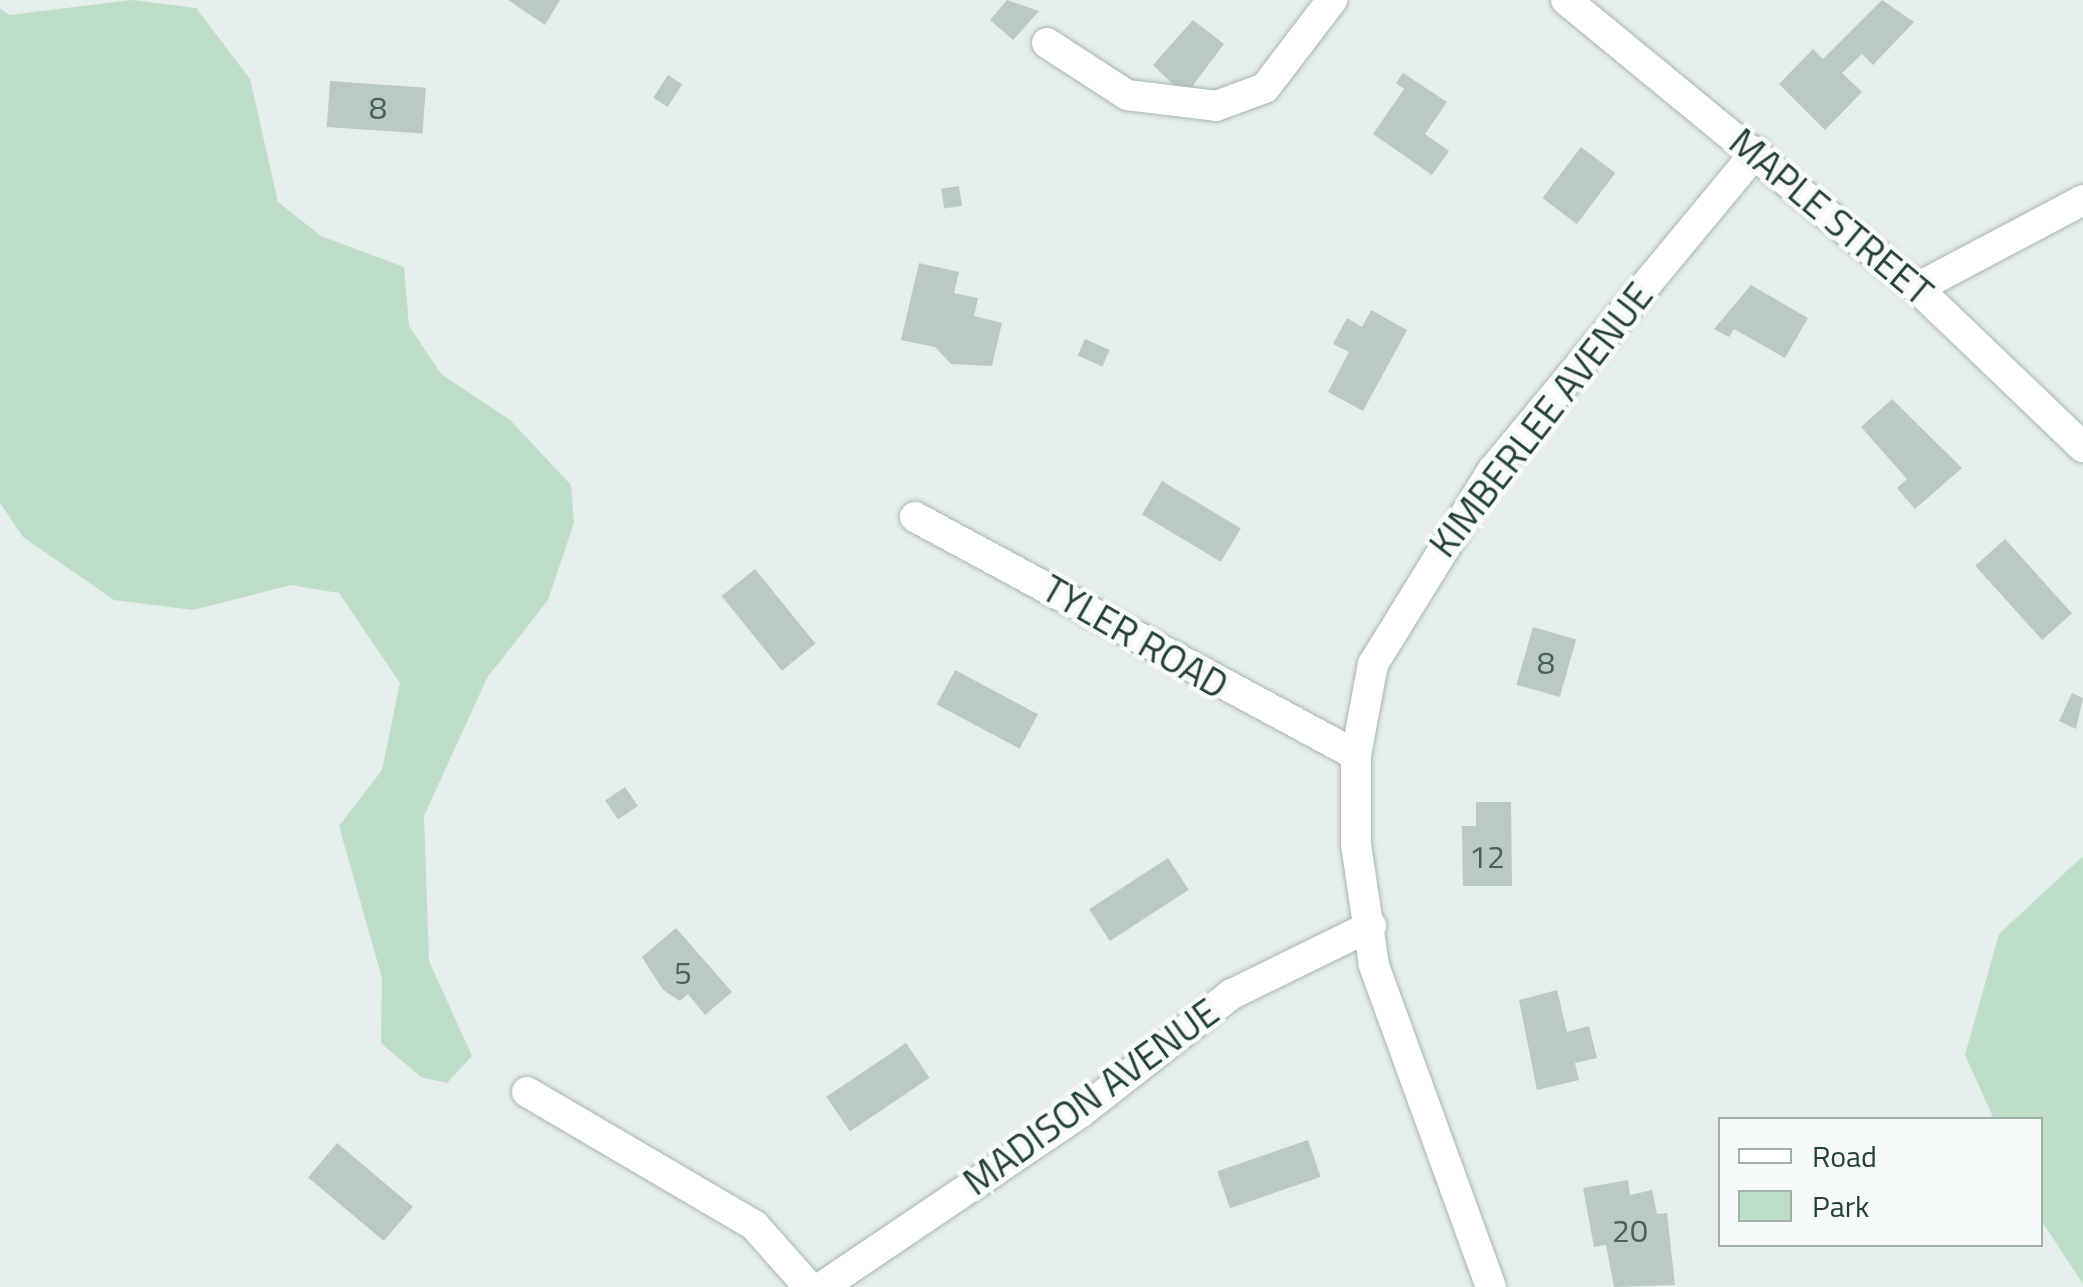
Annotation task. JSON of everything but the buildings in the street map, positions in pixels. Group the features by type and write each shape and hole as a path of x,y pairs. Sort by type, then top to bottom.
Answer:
{"street":[{"path":"1047,43 1128,95 1216,106 1264,88 1332,0"},
{"name":"MAPLE STREET","path":"1566,0 1756,152 1917,288 2083,447"},
{"name":"KIMBERLEE AVENUE","path":"1490,1287 1374,965 1356,844 1356,755 1373,664 1398,612 1493,470 1756,152"},
{"path":"1917,288 2083,200"},
{"name":"TYLER ROAD","path":"916,517 1356,755"},
{"name":"MADISON AVENUE","path":"822,1287 1080,1114 1232,994 1371,926"},
{"path":"527,1092 754,1226 809,1287"}],"green space":[{"path":"132,0 196,8 250,79 278,202 321,236 404,267 409,326 441,374 510,420 571,485 574,523 548,600 487,678 424,816 429,961 472,1056 447,1083 421,1077 381,1043 382,978 339,826 382,770 400,683 339,593 291,585 193,610 114,600 23,537 0,503 0,8 9,15"},
{"path":"2083,856 2083,1284 2043,1223 2043,1117 1993,1117 1965,1055 1999,934"}]}
